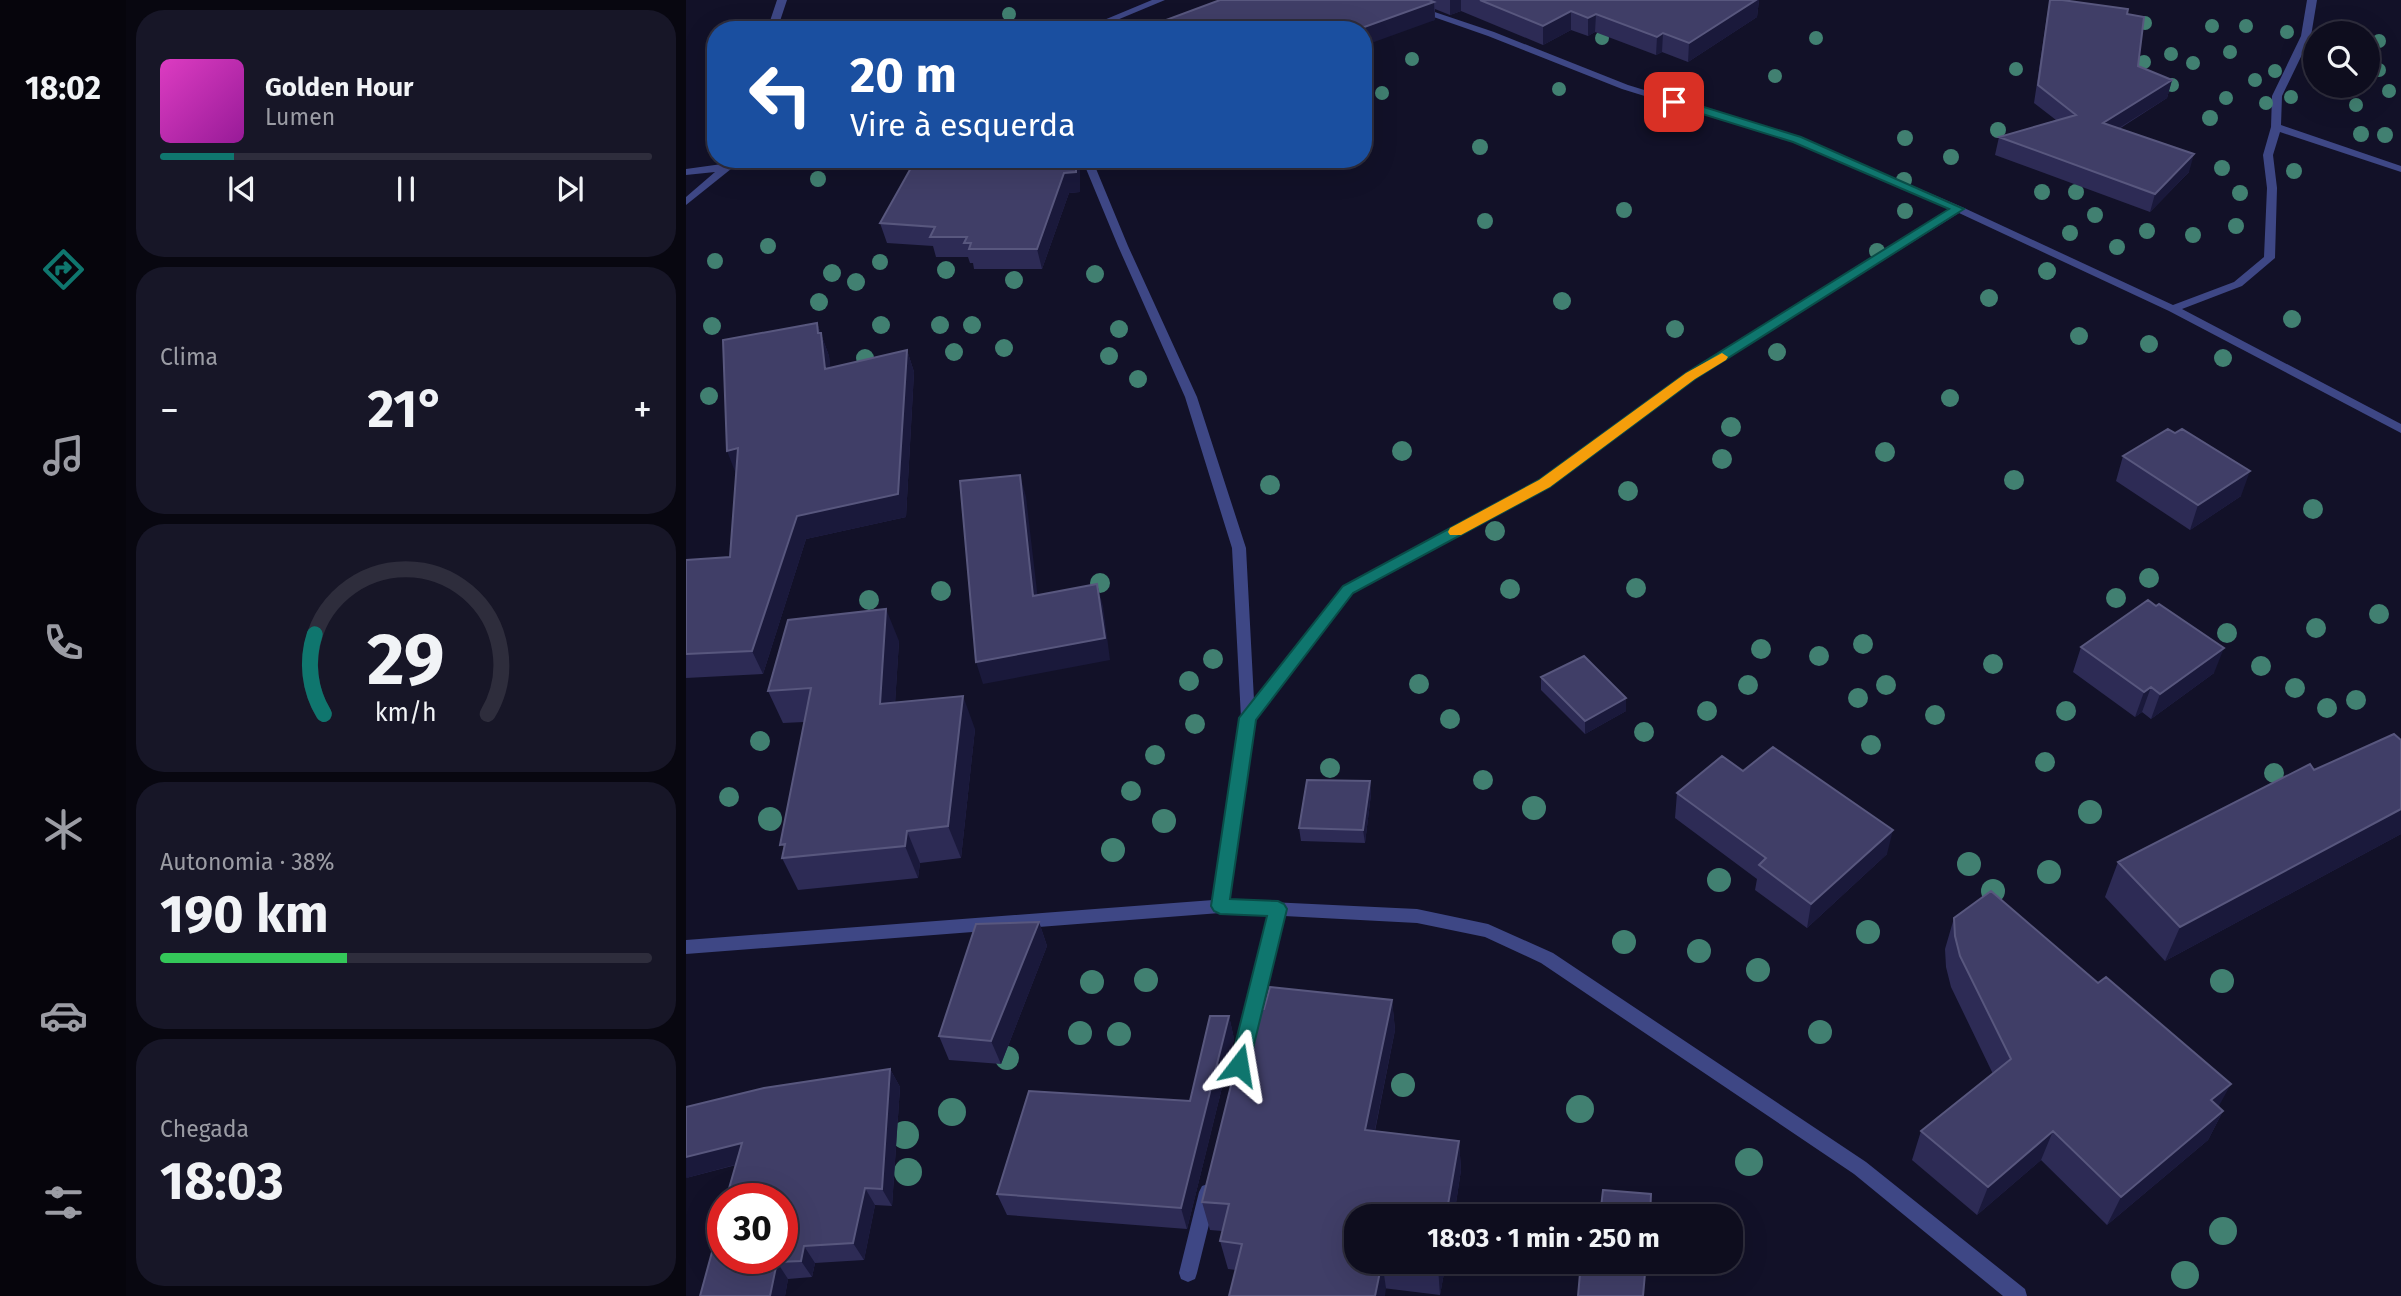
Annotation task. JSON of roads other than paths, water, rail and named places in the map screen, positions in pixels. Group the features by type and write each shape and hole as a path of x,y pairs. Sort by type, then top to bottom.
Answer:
{"street":[{"path":"775,21 782,0"},
{"path":"1107,21 1160,0"},
{"path":"1390,0 1491,34 1625,86 1797,139 1958,209 2173,309 2401,429"},
{"path":"2173,309 2238,284 2269,258 2272,188 2268,155 2276,127 2277,96 2306,36 2312,0"},
{"path":"2276,127 2401,169"},
{"path":"686,172 707,168"},
{"path":"686,202 723,168"},
{"path":"1091,168 1191,397 1239,548 1248,718 1220,906"},
{"path":"1248,718 1348,590 1545,484 1690,376 1958,209"},
{"path":"686,947 1220,906 1417,916 1488,931 1547,958 1860,1167 2018,1296"},
{"path":"1245,1044 1278,909"},
{"path":"1188,1273 1211,1179"}]}
